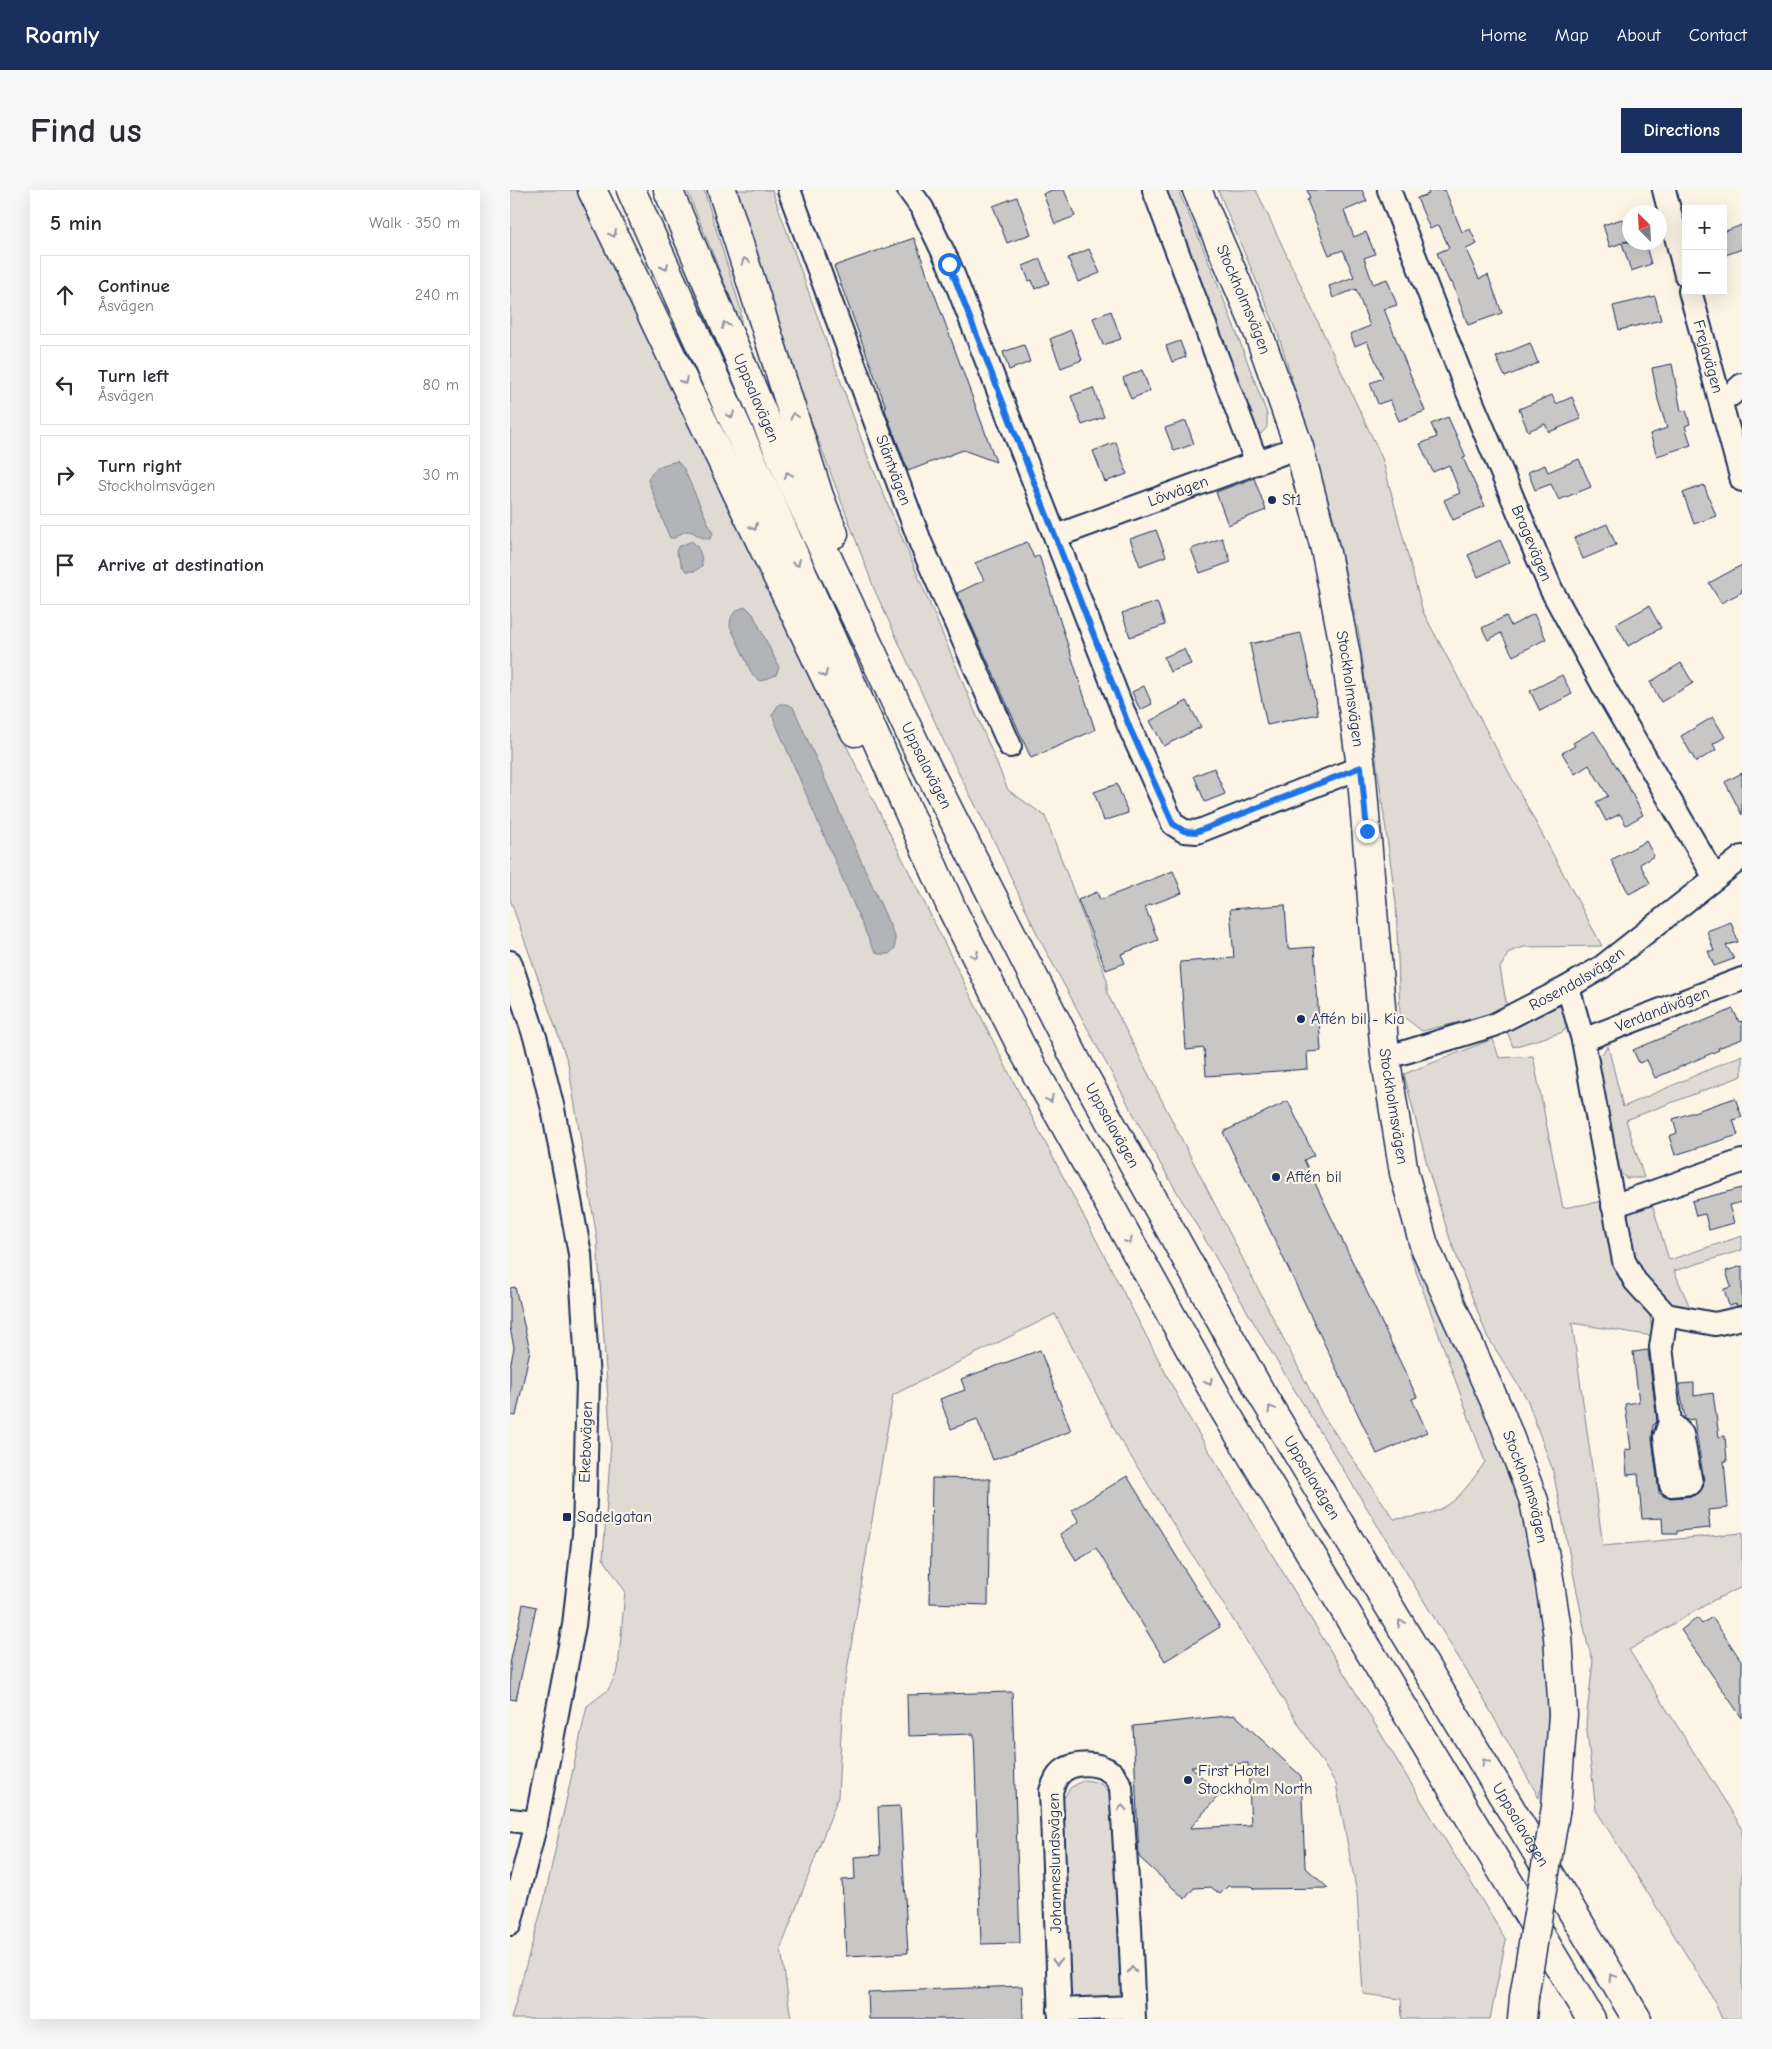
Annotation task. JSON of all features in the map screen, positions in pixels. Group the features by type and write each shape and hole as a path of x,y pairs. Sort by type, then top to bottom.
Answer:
{"main road":[{"path":"592,190 833,693 953,911"},
{"name":"Uppsalavägen","path":"631,190 953,911 1023,1050 1223,1408 1591,2019"},
{"name":"Uppsalavägen","path":"668,190 792,485 921,756 1080,1066 1261,1393 1637,2019"},
{"path":"722,190 819,496 921,756"},
{"name":"Stockholmsvägen","path":"1197,190 1258,332 1299,446 1326,553 1346,656 1361,767 1385,1055 1404,1173 1424,1245 1501,1415 1534,1501 1548,1572 1558,1636 1563,1715 1556,1807 1523,2008"}],"street":[{"name":"Släntvägen","path":"789,190 921,544 1010,746"},
{"path":"909,190 922,208 949,264 1129,726 1173,824 1184,831 1196,832 1361,767"},
{"path":"1154,190 1257,462"},
{"name":"Bragevägen","path":"1389,190 1464,383 1551,589 1606,692 1715,878"},
{"path":"1664,190 1682,260"},
{"name":"Frejavägen","path":"1691,295 1742,480"},
{"path":"1720,395 1731,395 1742,385"},
{"name":"Lövvägen","path":"1056,536 1299,446"},
{"name":"Rosendalsvägen","path":"1385,1055 1402,1053 1494,1025 1568,987 1602,966 1742,857"},
{"name":"Ekebovägen","path":"510,1924 536,1823 574,1625 584,1534 588,1380 580,1254 557,1128 536,1040 511,968"},
{"name":"Verdandivägen","path":"1583,1040 1742,978"},
{"path":"1568,987 1583,1040 1624,1261 1635,1281 1666,1315 1715,1324 1742,1318"},
{"path":"1613,1206 1742,1161"},
{"path":"1666,1315 1661,1347 1670,1422"},
{"name":"Johanneslundsvägen","path":"1060,2014 1051,1791 1058,1776 1066,1770 1081,1764 1096,1765 1104,1768 1114,1774 1121,1787 1134,2013"},
{"path":"510,1820 536,1823"},
{"path":"1060,2014 1134,2013"}],"shaded area":[{"path":"510,190 579,190 840,733 1009,1073 1188,1416 1506,1940 1490,2019 1402,2019 1401,1999 1363,1994 1357,1893 1336,1784 1118,1436 1055,1314 893,1395 843,1694 838,1797 781,1948 791,2019 511,2019 544,1901 587,1706 608,1690 618,1670 625,1591 603,1558 611,1443 597,1238 568,1063 510,899"},
{"path":"687,190 704,190 741,310 741,324"},
{"path":"732,190 772,190 866,452 1008,790 1045,816 1107,980 1107,993 1322,1414 1394,1519 1426,1514 1448,1505 1466,1488 1485,1462 1409,1252 1426,1279 1508,1465 1525,1516 1535,1561 1547,1654 1548,1722 1546,1761 1539,1798 1479,1691 1267,1345 1157,1158 1039,938 996,845 957,770 875,591 787,357"},
{"path":"1163,190 1178,190 1213,273 1267,414 1267,427 1261,434 1252,429"},
{"path":"1218,190 1256,190 1382,458 1423,612 1602,946 1524,947 1509,952 1500,968 1507,1008 1486,1016 1422,1031 1400,1014 1396,903 1359,635 1334,520 1277,330"},
{"path":"677,461 684,469 713,534 710,539 700,537 690,531 681,533 675,538 670,538 667,531 648,480 656,468"},
{"path":"692,541 700,552 702,566 695,571 686,571 676,551 678,547"},
{"path":"746,607 753,614 779,667 776,675 761,681 753,676 730,626 734,613"},
{"path":"779,704 793,707 895,937 895,948 889,954 878,954 872,947 772,715"},
{"path":"1559,1006 1567,1013 1569,1023 1563,1032 1513,1047 1507,1031"},
{"path":"1493,1039 1499,1058 1533,1056 1563,1208 1603,1201 1649,1311 1653,1336 1572,1323 1603,1546 1742,1533 1742,1587 1714,1600 1629,1650 1742,1828 1742,2019 1722,2019 1712,1996 1596,1810 1586,1723 1593,1661 1587,1642 1553,1471 1527,1399 1487,1336 1450,1239 1429,1172 1404,1074"},
{"path":"1608,1046 1623,1107 1742,1055 1742,1076 1626,1120 1644,1178 1626,1178 1617,1170 1598,1072 1599,1058"},
{"path":"1652,1204 1669,1260 1742,1236 1742,1250 1674,1271 1692,1312 1668,1302 1652,1292 1635,1262 1621,1216"},
{"path":"1084,1780 1096,1782 1104,1786 1115,1804 1122,2019 1067,2019 1060,1804 1070,1788"}],"building":[{"path":"1052,190 1064,190 1075,216 1055,224 1043,194"},
{"path":"1307,190 1362,190 1367,201 1344,211 1354,237 1366,232 1375,254 1364,258 1373,284 1387,279 1397,305 1384,309 1425,411 1399,421 1390,400 1378,404 1370,383 1383,378 1367,341 1355,346 1350,334 1370,326 1356,289 1333,298 1329,286 1354,277 1343,250 1329,255 1307,200 1310,198"},
{"path":"1427,190 1445,190 1462,232 1470,229 1477,244 1466,249 1479,279 1488,275 1502,313 1468,325 1452,282 1450,283 1437,253 1449,248 1439,225 1430,229 1417,198 1429,194"},
{"path":"1017,197 1031,234 1007,243 993,206"},
{"path":"1622,219 1622,243 1610,247 1603,225"},
{"path":"1742,225 1742,249 1727,255 1727,250 1727,231"},
{"path":"914,238 996,462 963,450 908,471 885,410 886,407 834,266"},
{"path":"1089,249 1100,273 1078,282 1068,258"},
{"path":"1624,250 1647,250 1651,264 1631,271"},
{"path":"1040,259 1049,283 1035,289 1032,280 1029,281 1023,266"},
{"path":"1655,296 1661,320 1619,330 1613,306"},
{"path":"1111,311 1121,339 1103,345 1093,318"},
{"path":"1071,330 1082,360 1061,368 1050,339"},
{"path":"1180,341 1186,357 1172,362 1166,346"},
{"path":"1530,343 1538,363 1505,377 1496,357"},
{"path":"1024,345 1030,362 1009,370 1003,352"},
{"path":"1672,364 1681,411 1686,410 1690,424 1685,426 1691,445 1657,456 1650,434 1667,428 1658,400 1652,368"},
{"path":"1142,370 1150,391 1131,399 1123,378"},
{"path":"1093,388 1104,417 1082,425 1071,396"},
{"path":"1552,395 1556,404 1572,397 1581,419 1549,432 1545,424 1528,431 1519,409"},
{"path":"1448,417 1466,457 1463,458 1485,506 1453,520 1444,500 1460,493 1449,465 1433,472 1420,444 1437,437 1431,424"},
{"path":"1186,421 1194,444 1174,451 1165,428"},
{"path":"1116,442 1127,474 1105,482 1093,451"},
{"path":"1579,459 1591,487 1559,500 1551,484 1535,490 1528,472 1545,465 1548,472"},
{"path":"1254,478 1266,510 1228,525 1216,492"},
{"path":"1704,485 1716,516 1694,524 1683,493"},
{"path":"1607,524 1616,545 1583,559 1574,538"},
{"path":"1156,530 1166,556 1140,566 1130,539"},
{"path":"1222,538 1231,562 1200,573 1191,549"},
{"path":"1500,540 1510,562 1478,577 1468,555"},
{"path":"1027,542 1034,558 1039,555 1095,730 1031,758 957,593 984,580 975,563"},
{"path":"1742,565 1742,592 1721,603 1709,583"},
{"path":"1157,602 1165,625 1130,637 1122,613"},
{"path":"1649,606 1661,628 1628,646 1616,624"},
{"path":"1534,614 1546,639 1513,656 1501,633 1488,640 1482,628 1506,616 1511,626"},
{"path":"1301,633 1318,714 1267,725 1250,644"},
{"path":"1184,649 1191,664 1170,672 1164,657"},
{"path":"1681,663 1693,683 1661,702 1650,682"},
{"path":"1562,675 1572,694 1540,711 1530,691"},
{"path":"1144,686 1152,704 1140,710 1132,692"},
{"path":"1187,701 1201,727 1164,746 1150,721"},
{"path":"1713,717 1725,737 1713,744 1716,750 1696,762 1681,736"},
{"path":"1594,731 1625,780 1643,815 1626,825 1620,814 1606,821 1596,802 1608,796 1589,765 1575,774 1562,753 1575,746 1573,743"},
{"path":"1214,768 1225,794 1205,802 1194,776"},
{"path":"1742,773 1742,815 1725,782"},
{"path":"1117,784 1128,813 1104,821 1094,792"},
{"path":"1646,841 1654,856 1640,864 1650,883 1629,894 1611,860"},
{"path":"1173,871 1182,893 1145,907 1158,940 1121,954 1125,963 1106,970 1078,900 1097,892 1100,900"},
{"path":"1285,905 1288,949 1314,947 1321,1051 1307,1052 1308,1069 1206,1076 1204,1048 1186,1050 1180,962 1234,958 1230,909"},
{"path":"1731,922 1738,942 1726,945 1734,959 1714,966 1708,951 1714,951 1707,931"},
{"path":"1733,1009 1739,1022 1742,1021 1742,1039 1718,1048 1719,1050 1655,1078 1647,1060 1639,1063 1633,1050"},
{"path":"1735,1098 1742,1117 1733,1120 1738,1135 1675,1155 1669,1136 1677,1133 1673,1119"},
{"path":"1288,1101 1314,1155 1304,1160 1417,1397 1412,1399 1427,1432 1377,1454 1223,1132"},
{"path":"1742,1188 1742,1202 1729,1205 1734,1223 1709,1230 1705,1214 1696,1216 1692,1201"},
{"path":"1742,1266 1742,1305 1729,1306 1724,1289 1731,1287 1726,1271"},
{"path":"515,1287 530,1350 516,1416 510,1415 510,1368 514,1347 510,1328 510,1288"},
{"path":"1040,1350 1071,1431 993,1460 977,1419 951,1429 940,1399 965,1390 961,1379"},
{"path":"1648,1350 1657,1421 1653,1425 1652,1439 1659,1493 1665,1497 1693,1496 1699,1493 1704,1481 1694,1419 1686,1420 1685,1418 1679,1384 1694,1383 1694,1396 1713,1393 1719,1437 1725,1436 1727,1461 1724,1461 1728,1508 1708,1510 1710,1528 1677,1531 1677,1534 1663,1534 1662,1518 1642,1519 1638,1474 1627,1475 1625,1450 1631,1449 1625,1404 1639,1402 1633,1352"},
{"path":"1127,1476 1220,1627 1165,1661 1096,1548 1076,1560 1060,1534 1079,1522 1072,1510"},
{"path":"932,1478 990,1479 988,1605 930,1603"},
{"path":"523,1604 536,1607 516,1700 510,1699 510,1664"},
{"path":"1712,1617 1742,1662 1742,1718 1681,1630 1697,1618 1702,1624"},
{"path":"1012,1692 1020,1943 981,1944 974,1734 908,1736 907,1695"},
{"path":"1235,1715 1301,1776 1305,1867 1328,1888 1254,1889 1251,1886 1228,1886 1220,1894 1211,1887 1194,1888 1185,1899 1139,1857 1133,1726","holes":["1248,1763 1251,1825 1190,1828 1220,1794 1191,1767"]},
{"path":"900,1806 908,1953 846,1956 842,1880 855,1879 854,1857 880,1855 878,1807"},
{"path":"1022,1986 1023,2019 869,2019 868,1992"}],"place":[{"name":"St1","path":"1272,500"},
{"name":"Aftén bil - Kia","path":"1301,1019"},
{"name":"Aftén bil","path":"1276,1177"},
{"name":"Sadelgatan","path":"567,1517"},
{"name":"First Hotel Stockholm North","path":"1188,1780"}],"route":[{"path":"949,264 1129,726 1173,824 1184,831 1196,832 1361,767 1367,831"}]}
